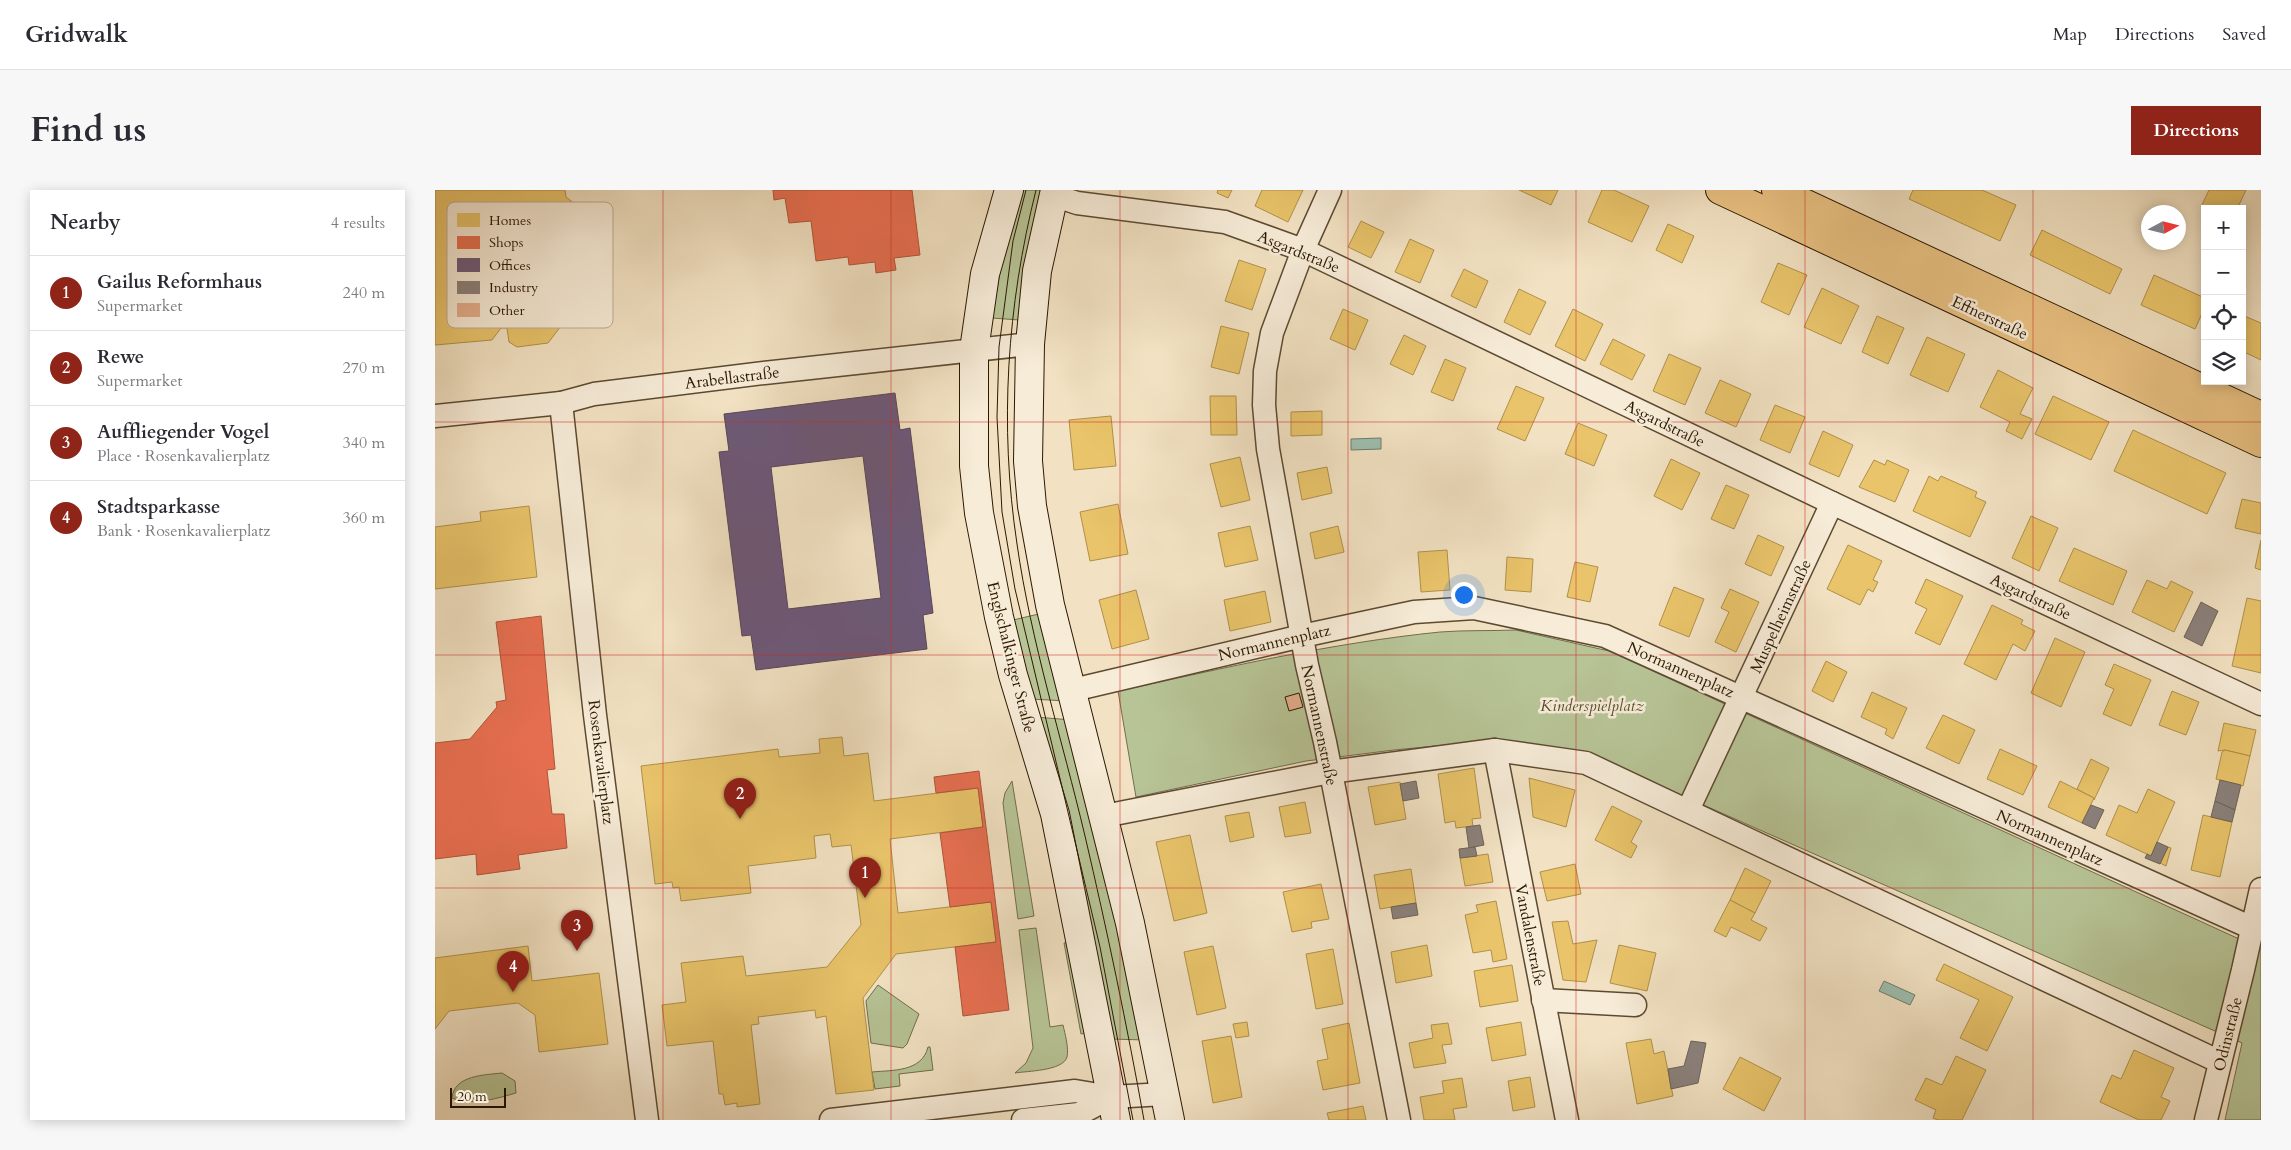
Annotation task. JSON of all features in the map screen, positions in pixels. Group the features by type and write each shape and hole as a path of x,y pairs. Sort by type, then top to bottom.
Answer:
{"main road":[{"name":"Englschalkinger Straße","path":"1009,190 985,274 974,350 974,466 983,531 999,617 1013,675 1055,814 1113,1109"},
{"name":"Effnerstraße","path":"1720,190 2261,443"},
{"name":"Effnerstraße","path":"1776,190 2261,416"},
{"path":"1054,192 1037,271 1030,344 1028,461 1032,506 1050,605 1105,816 1141,975 1168,1107"}],"street":[{"name":"Normannenstraße","path":"1330,190 1303,250 1272,333 1265,371 1264,405 1267,448 1302,636 1399,1120"},
{"name":"Asgardstraße","path":"1054,192 1077,203 1225,222 1303,250 1832,504 2261,704"},
{"name":"Arabellastraße","path":"435,416 561,403 594,394 764,373 1030,344"},
{"name":"Rosenkavalierplatz","path":"561,403 594,705 647,1120"},
{"name":"Muspelheimstraße","path":"1688,810 1832,504"},
{"name":"Normannenplatz","path":"1073,690 1413,612 1473,608 1605,636 1743,696 2252,928"},
{"path":"1105,816 1330,772 1495,750 1586,763 2220,1062"},
{"name":"Vandalenstraße","path":"1495,750 1567,1120"},
{"name":"Odinstraße","path":"2206,1120 2261,889"},
{"path":"1543,1000 1635,1005"},
{"path":"831,1120 1075,1091 1113,1109"},
{"path":"1023,1120 1113,1109 1168,1107"}],"green space":[{"path":"1020,190 1045,190 1019,320 992,318 1002,261"},
{"path":"1043,613 1067,701 1031,699 1009,621"},
{"name":"Kinderspielplatz","path":"1516,630 1609,651 2261,949 2261,1120 2225,1120 2242,1043 1588,754 1497,740 1306,761 1136,797 1118,691 1318,649 1440,632"},
{"path":"1035,717 1072,720 1145,1040 1111,1039"},
{"path":"1012,781 1034,916 1018,919 1003,803 1005,793"},
{"path":"1036,928 1050,1027 1063,1025 1067,1057 1064,1062 1052,1068 1015,1073 1026,1063 1033,1048 1019,930"},
{"path":"1070,942 1087,1033 1081,1034 1064,943"},
{"path":"878,985 919,1014 907,1044 903,1048 871,1043 866,1001"},
{"path":"928,1047 930,1047 933,1070 899,1074 900,1086 875,1089 872,1072 897,1070 913,1065 925,1055"},
{"path":"502,1073 515,1081 516,1093 476,1102 452,1098 454,1090 464,1081 479,1076"}],"shaded area":[{"path":"1381,438 1381,449 1351,450 1351,439"},
{"path":"1884,981 1915,995 1910,1005 1879,991"}],"building: Homes":[{"path":"435,190 565,190 566,197 572,202 447,202 447,328 501,328 492,340 435,345"},
{"path":"1218,190 1232,190 1228,198 1217,193"},
{"path":"1262,190 1303,190 1288,222 1255,206"},
{"path":"1519,190 1558,190 1551,205"},
{"path":"1602,190 1614,190 1649,206 1632,242 1588,222"},
{"path":"1913,190 1982,190 2016,205 2000,241 1909,199"},
{"path":"2209,190 2246,190 2239,205 2202,205"},
{"path":"1361,221 1384,232 1371,258 1348,247"},
{"path":"1668,224 1694,236 1682,263 1656,250"},
{"path":"2042,230 2122,269 2110,294 2030,255"},
{"path":"1410,239 1434,250 1420,283 1395,272"},
{"path":"1239,260 1266,269 1252,310 1225,301"},
{"path":"1778,263 1807,275 1789,315 1761,302"},
{"path":"1464,269 1488,281 1476,308 1451,296"},
{"path":"2154,275 2201,296 2201,316 2195,329 2141,305"},
{"path":"1822,288 1859,306 1841,344 1804,327"},
{"path":"1519,289 1546,302 1530,335 1504,322"},
{"path":"1343,309 1368,320 1355,350 1330,339"},
{"path":"1573,309 1603,324 1585,361 1555,346"},
{"path":"1877,316 1904,328 1888,364 1862,352"},
{"path":"2246,317 2261,323 2261,360 2246,353"},
{"path":"1221,326 1249,333 1239,374 1211,367"},
{"path":"507,328 560,328 548,343 517,347 509,342"},
{"path":"1404,335 1426,346 1413,375 1390,364"},
{"path":"1927,337 1965,354 1948,392 1910,375"},
{"path":"1613,339 1645,355 1632,380 1600,364"},
{"path":"1669,354 1701,368 1685,405 1653,391"},
{"path":"1445,359 1466,368 1453,401 1431,392"},
{"path":"1998,370 2033,388 2020,414 2032,419 2022,439 2006,431 2010,422 1980,407"},
{"path":"1720,380 1751,394 1736,427 1705,413"},
{"path":"1516,386 1544,398 1525,441 1497,429"},
{"path":"1210,396 1236,396 1237,435 1211,435"},
{"path":"2053,396 2109,422 2091,460 2035,434"},
{"path":"1775,405 1805,417 1790,453 1760,440"},
{"path":"1322,411 1322,435 1291,436 1291,412"},
{"path":"1111,416 1116,466 1074,470 1069,420"},
{"path":"1578,423 1607,435 1594,466 1565,454"},
{"path":"2133,430 2226,473 2207,514 2114,471"},
{"path":"1823,431 1853,445 1839,477 1809,464"},
{"path":"1240,457 1250,500 1221,507 1210,464"},
{"path":"1671,459 1700,473 1682,510 1654,496"},
{"path":"1874,460 1885,465 1887,460 1909,470 1895,502 1859,487"},
{"path":"1327,467 1332,493 1302,500 1297,473"},
{"path":"1929,476 1938,481 1941,476 1977,492 1975,497 1986,502 1970,537 1913,511"},
{"path":"1726,485 1749,495 1734,529 1711,519"},
{"path":"2242,499 2261,503 2261,534 2235,528"},
{"path":"1118,504 1128,554 1090,561 1080,512"},
{"path":"529,506 537,577 435,589 435,527 481,521 480,512"},
{"path":"2031,516 2058,528 2039,571 2012,558"},
{"path":"1250,526 1258,560 1225,567 1218,533"},
{"path":"1338,526 1344,552 1315,559 1310,533"},
{"path":"1758,535 1784,547 1771,576 1745,564"},
{"path":"2261,540 2261,570 2255,568"},
{"path":"1848,545 1882,561 1873,580 1878,582 1873,592 1868,589 1860,605 1827,589"},
{"path":"2074,548 2127,571 2113,605 2059,581"},
{"path":"1447,550 1450,590 1421,592 1418,552"},
{"path":"1507,557 1533,559 1531,592 1505,590"},
{"path":"1575,562 1598,567 1590,602 1567,597"},
{"path":"1926,579 1963,596 1940,645 1915,633 1927,609 1915,603"},
{"path":"2147,580 2167,589 2171,581 2193,592 2174,632 2132,612"},
{"path":"1674,587 1704,599 1689,637 1659,625"},
{"path":"1730,589 1759,602 1736,652 1715,642 1729,612 1721,608"},
{"path":"1136,590 1149,639 1112,649 1099,600"},
{"path":"1265,591 1271,622 1230,631 1224,600"},
{"path":"2247,598 2261,601 2261,673 2232,666"},
{"path":"1992,605 2023,620 2021,624 2035,631 2025,651 2013,644 1996,680 1964,664"},
{"path":"2055,638 2085,652 2061,707 2031,693"},
{"path":"1826,661 1847,672 1833,702 1812,691"},
{"path":"2114,664 2151,680 2131,726 2103,714 2114,689 2105,685"},
{"path":"2172,691 2199,702 2186,735 2159,725"},
{"path":"1872,692 1907,708 1893,739 1885,734 1887,729 1861,717"},
{"path":"1943,715 1975,730 1959,764 1926,748"},
{"path":"2224,723 2256,730 2250,756 2225,750 2218,751"},
{"path":"842,737 844,756 868,753 874,801 978,788 983,827 890,839 898,913 991,902 996,942 896,954 863,998 874,1090 836,1094 826,1016 816,1018 815,1010 758,1017 759,1024 751,1025 760,1104 737,1107 737,1103 725,1105 723,1094 719,1094 713,1041 667,1046 662,1005 686,1002 681,963 743,956 746,976 827,967 861,925 851,845 832,847 830,834 814,836 816,858 748,866 751,893 681,901 679,887 673,888 672,882 655,884 641,766 778,749 779,757 820,753 819,739"},
{"path":"2000,749 2037,766 2023,795 1987,779"},
{"path":"2225,750 2250,756 2243,786 2216,779 2222,752"},
{"path":"2091,759 2109,768 2094,800 2094,798 2077,789"},
{"path":"1474,768 1481,818 1472,819 1473,826 1456,828 1455,821 1445,823 1438,774"},
{"path":"1529,778 1575,790 1566,827 1533,817"},
{"path":"2060,781 2094,798 2082,823 2048,807"},
{"path":"1400,782 1406,819 1375,825 1368,787"},
{"path":"2148,789 2175,802 2151,856 2106,835 2119,805 2137,813"},
{"path":"1305,802 1311,833 1285,837 1279,807"},
{"path":"1612,806 1642,821 1631,842 1637,846 1631,858 1595,840"},
{"path":"1249,812 1254,837 1230,842 1225,816"},
{"path":"2203,815 2232,822 2220,877 2191,870"},
{"path":"1190,835 1207,913 1174,921 1156,842"},
{"path":"2168,847 2171,848 2166,866 2160,863"},
{"path":"1488,854 1493,882 1465,886 1460,858"},
{"path":"1575,864 1581,894 1547,901 1540,872"},
{"path":"1745,868 1771,881 1755,913 1730,900"},
{"path":"1411,869 1416,903 1380,909 1374,875"},
{"path":"1321,884 1329,919 1311,922 1312,928 1292,932 1283,892"},
{"path":"1730,900 1755,913 1751,920 1767,928 1760,941 1731,927 1726,937 1714,931"},
{"path":"1496,901 1507,959 1493,962 1491,950 1473,953 1465,915 1478,912 1476,905"},
{"path":"1568,921 1573,944 1597,940 1586,982 1563,980 1552,922"},
{"path":"1427,945 1432,976 1396,983 1391,952"},
{"path":"1619,945 1656,953 1647,991 1610,983"},
{"path":"528,946 532,981 599,973 608,1044 539,1052 535,1015 518,1003 449,1011 435,1029 435,958"},
{"path":"1213,946 1226,1008 1197,1015 1184,952"},
{"path":"1333,949 1343,1004 1316,1009 1306,954"},
{"path":"1944,964 2013,997 1987,1051 1960,1038 1979,1000 1936,980"},
{"path":"1512,965 1518,1001 1480,1007 1474,971"},
{"path":"1247,1022 1249,1036 1236,1038 1233,1024"},
{"path":"1521,1022 1526,1055 1492,1061 1486,1028"},
{"path":"1349,1023 1360,1083 1323,1090 1317,1061 1328,1059 1322,1029"},
{"path":"1448,1023 1452,1044 1442,1045 1446,1063 1414,1068 1409,1043 1433,1038 1431,1025"},
{"path":"1231,1036 1242,1097 1213,1103 1202,1041"},
{"path":"1651,1039 1654,1054 1664,1051 1673,1096 1637,1104 1626,1043"},
{"path":"2134,1050 2174,1068 2161,1097 2170,1101 2161,1120 2139,1120 2100,1102 2112,1075 2121,1079"},
{"path":"1956,1056 1986,1070 1962,1120 1938,1120 1933,1118 1936,1110 1915,1100 1926,1078 1942,1085"},
{"path":"1740,1057 1781,1078 1764,1111 1723,1089"},
{"path":"1530,1077 1535,1107 1513,1111 1508,1081"},
{"path":"1462,1078 1467,1107 1453,1109 1455,1120 1424,1120 1420,1097 1444,1093 1442,1081"},
{"path":"1363,1106 1366,1120 1329,1120 1327,1113"}],"building: Shops":[{"path":"773,190 912,190 920,255 894,258 896,270 876,273 875,262 849,265 848,257 816,261 811,221 789,223 785,198 774,200"},
{"path":"541,616 555,769 547,770 552,814 564,814 567,848 518,855 520,869 477,875 476,854 435,859 435,743 470,739 497,707 496,702 506,700 496,622"},
{"path":"979,771 1009,1010 963,1016 955,947 996,942 991,902 950,907 940,833 983,827 978,788 936,793 934,777"}],"building: Offices":[{"path":"895,393 900,430 910,428 933,613 923,615 927,649 756,670 751,635 742,636 719,452 729,451 724,414","holes":["863,456 881,598 788,609 771,467"]}],"building: Industry":[{"path":"2201,602 2218,611 2202,646 2184,637"},
{"path":"2220,780 2241,785 2235,810 2215,801"},
{"path":"1416,781 1419,798 1403,801 1400,784"},
{"path":"2215,801 2235,810 2232,822 2211,817"},
{"path":"2091,805 2104,810 2095,829 2082,823"},
{"path":"1480,825 1484,845 1469,848 1466,827"},
{"path":"2157,842 2168,847 2160,864 2145,858 2147,854 2151,856"},
{"path":"1475,847 1477,856 1460,858 1459,849"},
{"path":"1416,903 1418,915 1393,919 1391,907"},
{"path":"1691,1041 1706,1043 1698,1083 1671,1089 1668,1069 1684,1066"}],"building: Other":[{"path":"1299,693 1303,707 1289,711 1285,697"}],"tram line":[{"path":"1026,190 1013,241 999,347 997,417 1002,512 1015,589 1100,947 1133,1120"},
{"path":"1036,190 1026,234 1012,322 1007,410 1011,499 1030,617 1093,871 1124,1013 1144,1120"}],"place":[{"name":"Rewe","path":"740,819"},
{"name":"Gailus Reformhaus","path":"865,898"},
{"name":"Auffliegender Vogel","path":"577,951"},
{"name":"Stadtsparkasse","path":"513,992"}]}
